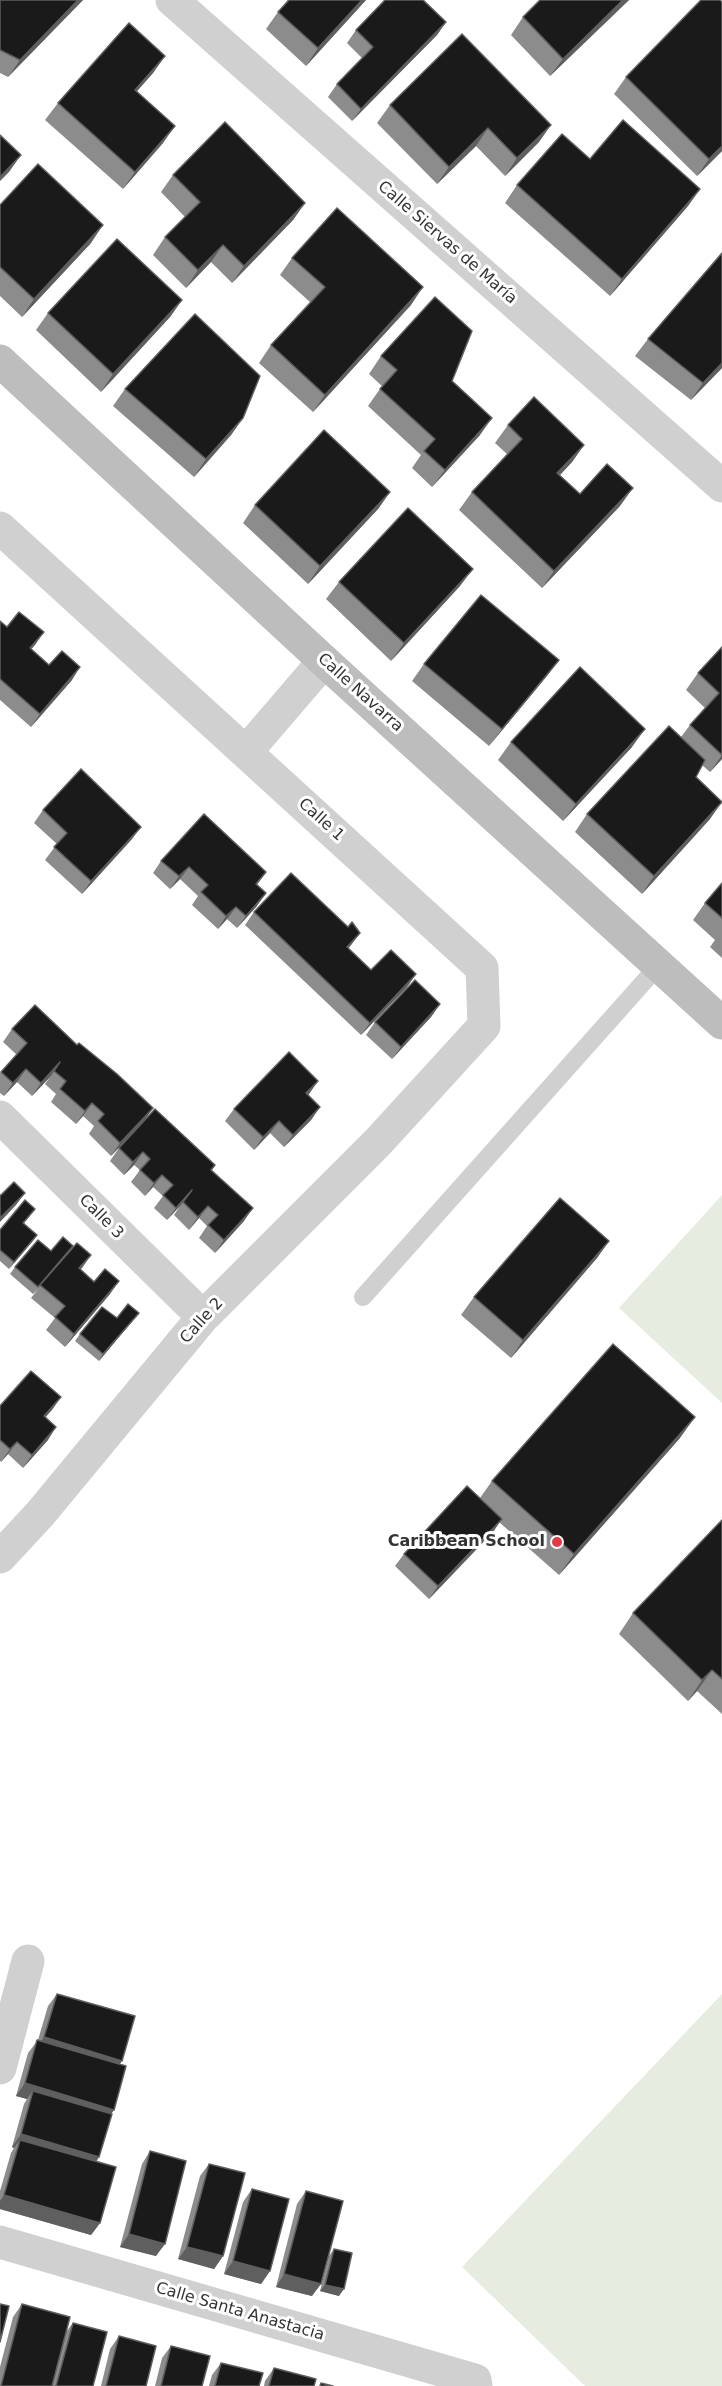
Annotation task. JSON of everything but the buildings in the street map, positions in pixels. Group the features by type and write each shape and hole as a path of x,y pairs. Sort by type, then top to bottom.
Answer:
{"street":[{"name":"Calle Siervas de María","path":"172,0 722,486"},
{"name":"Calle Navarra","path":"0,362 722,1023"},
{"name":"Calle 1","path":"0,528 482,968 484,1026 378,1142"},
{"path":"246,752 324,661"},
{"name":"Calle 3","path":"0,1117 203,1317"},
{"name":"Calle 2","path":"0,1557 40,1514 203,1317 378,1142"},
{"path":"0,2068 28,1961"},
{"name":"Calle Santa Anastacia","path":"0,2242 475,2380 476,2386"}],"lane":[{"path":"363,1297 659,965"}],"shaded area":[{"path":"722,1195 722,1403 619,1308"},
{"path":"722,1994 722,2386 585,2386 462,2267"}],"place":[{"name":"Caribbean School","path":"557,1542"}]}
